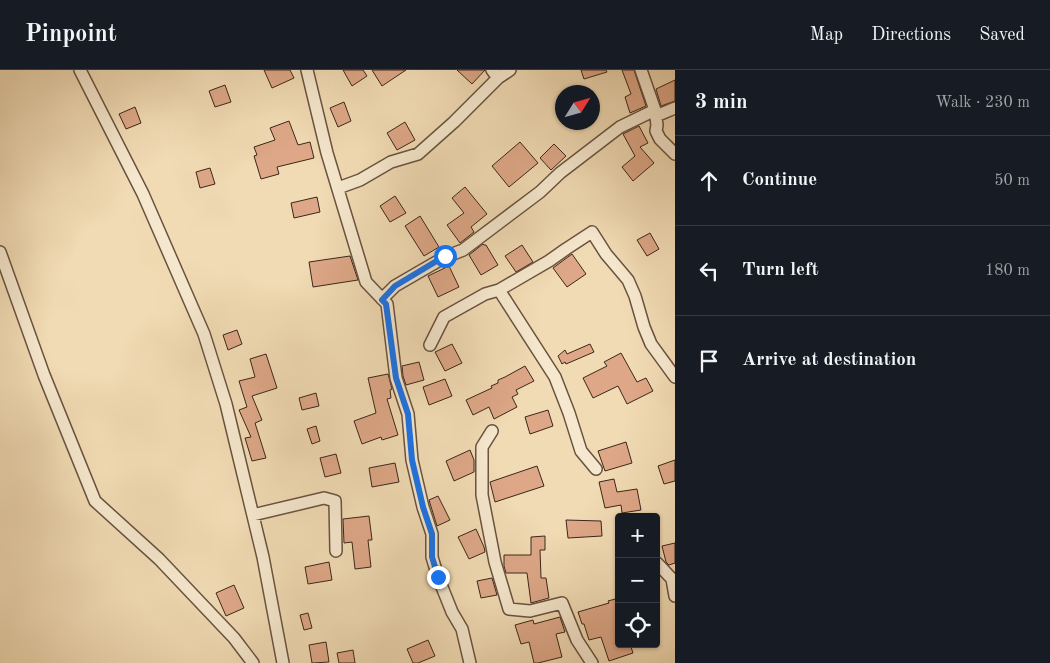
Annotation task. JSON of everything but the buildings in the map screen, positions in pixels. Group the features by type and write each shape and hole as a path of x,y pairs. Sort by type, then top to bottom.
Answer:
{"street":[{"path":"80,70 143,194 204,334 226,404 253,515 283,663"},
{"path":"307,70 323,137 366,282 386,304 396,378 408,414 412,460 423,507 432,534 432,557 452,612 462,629 470,663"},
{"path":"338,188 360,180 391,162 418,154 454,122 495,74 510,70"},
{"path":"641,70 655,113 656,131 660,139 675,154"},
{"path":"382,300 395,286 445,256 463,250 540,192 560,173 620,127 655,113 675,108"},
{"path":"430,345 444,317 485,294 499,290 549,261 592,232 606,254 628,280 651,344 675,377"},
{"path":"0,252 44,375 94,502 159,559 234,638 253,663"},
{"path":"499,290 555,377 581,451 596,469"},
{"path":"492,431 482,447 482,495 495,562 509,609 530,611 562,603 577,640 592,663"},
{"path":"253,515 324,498 335,501 336,551"},
{"path":"660,565 672,579 675,596"}],"route":[{"path":"438,577 432,557 432,534 423,507 412,460 408,414 396,378 392,336 386,304 382,300 395,286 445,256"}]}
